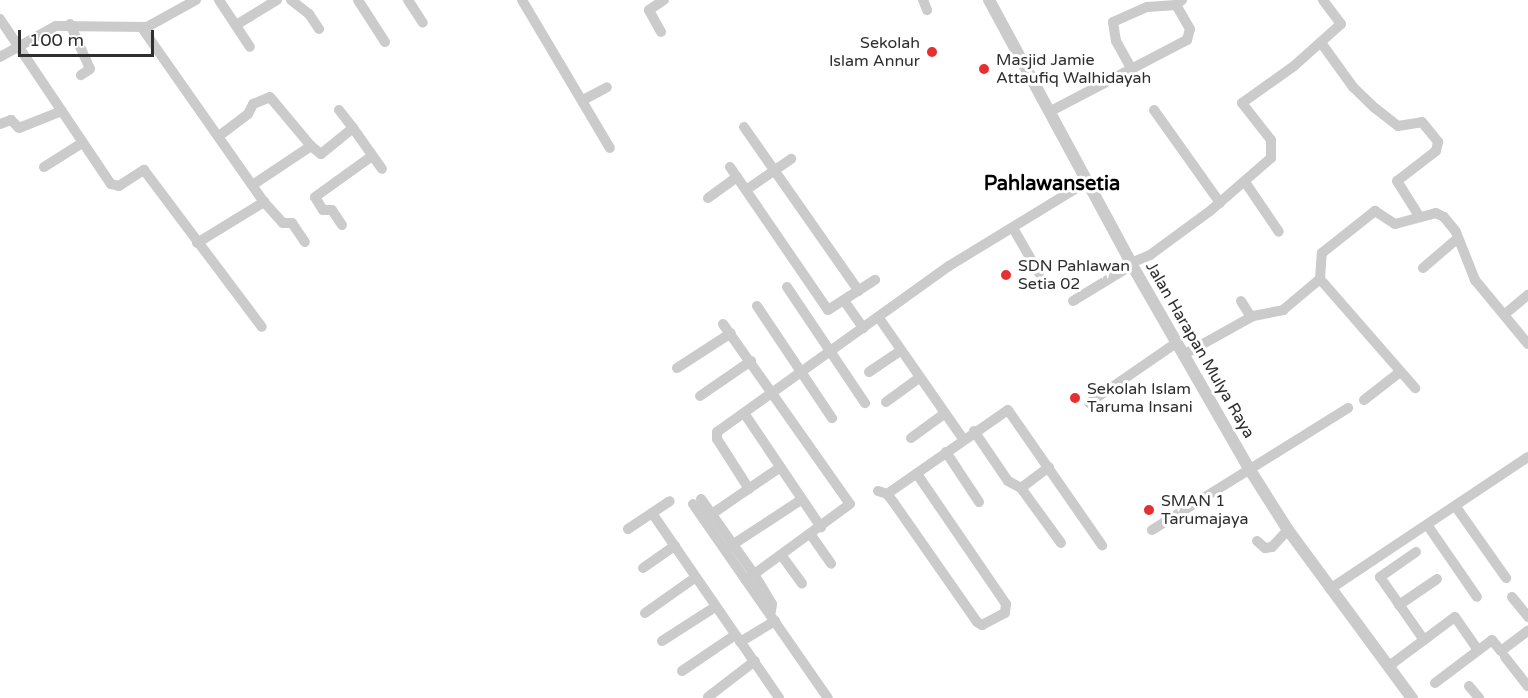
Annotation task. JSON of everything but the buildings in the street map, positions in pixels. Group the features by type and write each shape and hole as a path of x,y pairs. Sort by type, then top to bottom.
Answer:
{"street":[{"path":"0,57 56,26 70,24 142,28 196,0"},
{"path":"219,0 250,47"},
{"path":"236,25 277,0"},
{"path":"291,0 309,14 319,29"},
{"path":"358,0 385,42"},
{"path":"408,0 423,23"},
{"path":"522,0 610,148"},
{"path":"661,32 649,10 664,0"},
{"name":"Jalan Harapan Mulya Raya","path":"988,0 1131,264 1250,470 1330,590 1412,698"},
{"path":"1073,301 1131,264 1150,255 1220,203 1245,182 1274,151 1271,140 1242,103 1322,44 1341,24 1323,0"},
{"path":"1049,112 1190,37 1190,29 1179,2 1148,7 1113,22 1116,40 1131,68"},
{"path":"0,19 59,112 112,186 144,170 262,327"},
{"path":"70,24 90,69 81,75"},
{"path":"142,28 254,184 264,202 283,223 292,223 305,242"},
{"path":"1322,44 1353,87 1376,108 1398,126 1422,122 1438,142 1436,151 1397,181 1419,216"},
{"path":"583,100 607,87"},
{"path":"219,136 248,114 253,104 270,98 311,147 321,154 352,128"},
{"path":"339,110 382,170"},
{"path":"1154,110 1220,203"},
{"path":"0,124 11,120 19,128 59,112"},
{"path":"744,127 860,291"},
{"path":"44,166 82,143"},
{"path":"254,184 311,147"},
{"path":"342,225 332,210 323,210 315,197 372,156"},
{"path":"746,190 791,159"},
{"path":"730,167 828,310 845,302 875,280"},
{"path":"708,198 737,177"},
{"path":"749,489 716,435 772,391 879,318 949,266 1088,181"},
{"path":"1245,182 1279,232"},
{"path":"197,243 264,202"},
{"path":"1415,388 1320,279 1322,254 1372,212 1378,212 1395,224 1419,216 1440,214 1453,226 1470,272 1528,344"},
{"path":"1012,228 1039,273"},
{"path":"1423,268 1458,238"},
{"path":"1183,355 1251,317 1283,310 1320,279"},
{"path":"787,287 865,403"},
{"path":"1505,314 1528,295"},
{"path":"1241,301 1251,317"},
{"path":"845,302 863,328"},
{"path":"758,306 832,418"},
{"path":"879,318 963,439"},
{"path":"723,324 850,504 822,527 750,577"},
{"path":"677,368 731,333"},
{"path":"1089,403 1176,343"},
{"path":"869,372 900,351"},
{"path":"700,396 751,361"},
{"path":"1364,400 1400,372"},
{"path":"886,402 919,378"},
{"path":"1152,530 1348,408"},
{"path":"917,474 1006,604 1005,613 982,625 977,622 883,493 917,474 974,431 1008,410 1102,545"},
{"path":"744,413 779,468 822,527"},
{"path":"911,438 944,414"},
{"path":"974,431 1008,481 1021,488 1061,543"},
{"path":"946,452 979,502"},
{"path":"1330,590 1528,457"},
{"path":"1021,488 1049,467"},
{"path":"707,518 779,468"},
{"path":"728,547 801,500"},
{"path":"628,529 670,501"},
{"path":"697,502 750,577 772,617 828,698"},
{"path":"1456,507 1506,578"},
{"path":"652,513 755,662 773,696"},
{"path":"1428,526 1477,597"},
{"path":"1257,541 1265,548 1272,547 1288,530"},
{"path":"811,535 831,564"},
{"path":"643,568 675,546"},
{"path":"1416,552 1380,577 1424,640"},
{"path":"782,556 802,584"},
{"path":"645,613 696,577"},
{"path":"1399,605 1437,579"},
{"path":"1512,597 1526,609"},
{"path":"662,641 715,607"},
{"path":"682,671 772,617"},
{"path":"1389,666 1455,617 1479,650"},
{"path":"1435,683 1492,640 1501,651 1528,631"},
{"path":"1505,657 1528,686"},
{"path":"708,696 755,662"},
{"path":"1469,686 1479,698"}],"place":[{"name":"Sekolah Islam Annur","path":"932,52"},
{"name":"Masjid Jamie Attaufiq Walhidayah","path":"984,69"},
{"name":"SDN Pahlawan Setia 02","path":"1006,275"},
{"name":"Sekolah Islam Taruma Insani","path":"1075,398"},
{"name":"SMAN 1 Tarumajaya","path":"1149,510"}],"district":[{"name":"Pahlawansetia","path":"1052,184"}]}
